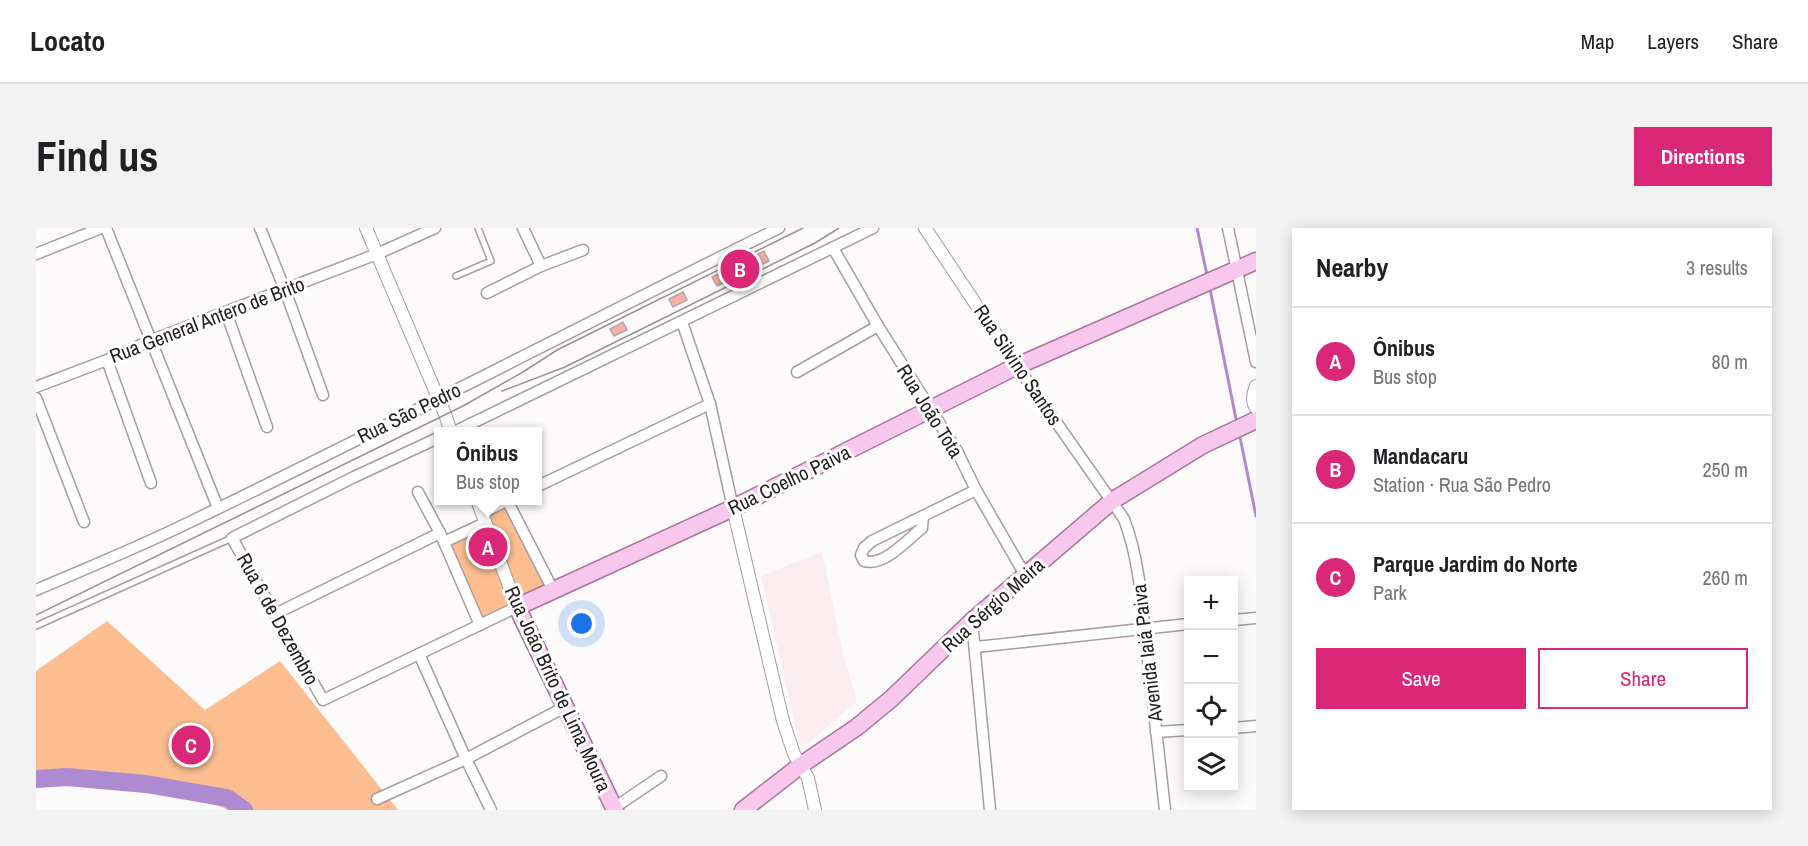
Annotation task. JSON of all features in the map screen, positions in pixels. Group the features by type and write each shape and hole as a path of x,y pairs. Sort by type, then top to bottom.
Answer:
{"main road":[{"name":"Rua Coelho Paiva","path":"517,607 733,508 1017,366 1256,261"},
{"name":"Rua Sérgio Meira","path":"743,810 801,765 857,727 891,699 972,621 1112,501 1203,445 1256,420"},
{"name":"Rua João Brito de Lima Moura","path":"517,607 613,809"}],"street":[{"path":"36,254 101,228"},
{"path":"106,228 218,508"},
{"path":"260,228 323,395"},
{"path":"366,228 450,427"},
{"name":"Rua General Antero de Brito","path":"36,387 377,254 435,228"},
{"path":"523,228 541,266"},
{"name":"Rua São Pedro","path":"36,590 218,508 779,228"},
{"name":"Rua São Pedro","path":"462,427 873,228"},
{"name":"Rua Silvino Santos","path":"925,228 1017,366 1112,501"},
{"path":"1228,228 1256,362"},
{"name":"Rua João Tota","path":"833,248 878,326 957,451 976,490 1025,575"},
{"path":"487,293 541,266 583,250"},
{"path":"226,312 267,427"},
{"path":"682,322 710,404 783,721 794,754 808,778 815,810"},
{"path":"797,372 878,326"},
{"path":"107,360 151,483"},
{"path":"1256,386 1253,399 1256,408"},
{"path":"36,398 84,522"},
{"path":"542,484 710,404"},
{"name":"Rua São Pedro","path":"232,537 434,440"},
{"path":"923,517 922,528 884,559 871,563 864,561 861,555 864,548 872,542 976,490"},
{"path":"418,492 442,537 480,625"},
{"name":"Avenida Iaiá Paiva","path":"1112,501 1130,533 1144,628 1165,810"},
{"name":"Rua João Brito de Lima Moura","path":"479,505 517,607"},
{"path":"275,614 484,518 502,505"},
{"path":"510,505 553,590"},
{"name":"Rua 6 de Dezembro","path":"232,537 323,700"},
{"name":"Rua Coelho Paiva","path":"323,700 517,607"},
{"path":"1238,620 1256,618"},
{"path":"972,621 990,810"},
{"path":"976,647 1184,624"},
{"path":"419,654 491,810"},
{"path":"377,800 466,759 565,707"},
{"path":"1238,728 1256,726"},
{"path":"1156,732 1184,730"},
{"path":"613,809 662,776"}],"lane":[{"path":"456,276 491,261 478,228"},
{"path":"36,626 232,537"}],"shaded area":[{"path":"508,507 548,589 521,599 486,516"},
{"path":"479,523 511,604 484,618 447,538"},
{"path":"822,552 843,654 857,701 810,742 800,746 761,576"},
{"path":"107,621 205,710 280,661 398,810 231,810 146,784 36,779 36,671"}],"building":[{"path":"764,251 769,261 717,286 712,277"},
{"path":"683,292 687,300 673,307 669,299"},
{"path":"623,322 627,330 614,336 610,329"}],"waterway":[{"path":"1197,228 1207,275"},
{"path":"1210,289 1236,419"},
{"path":"1240,437 1256,516"},
{"path":"36,779 67,777 146,784 227,798 244,810"}],"tram line":[{"path":"36,615 463,406 557,350 803,228"},
{"path":"502,391 565,367 815,243 839,228"}],"place":[{"name":"Mandacaru","path":"740,269"},
{"name":"Ônibus","path":"488,547"},
{"name":"Parque Jardim do Norte","path":"191,745"}]}
